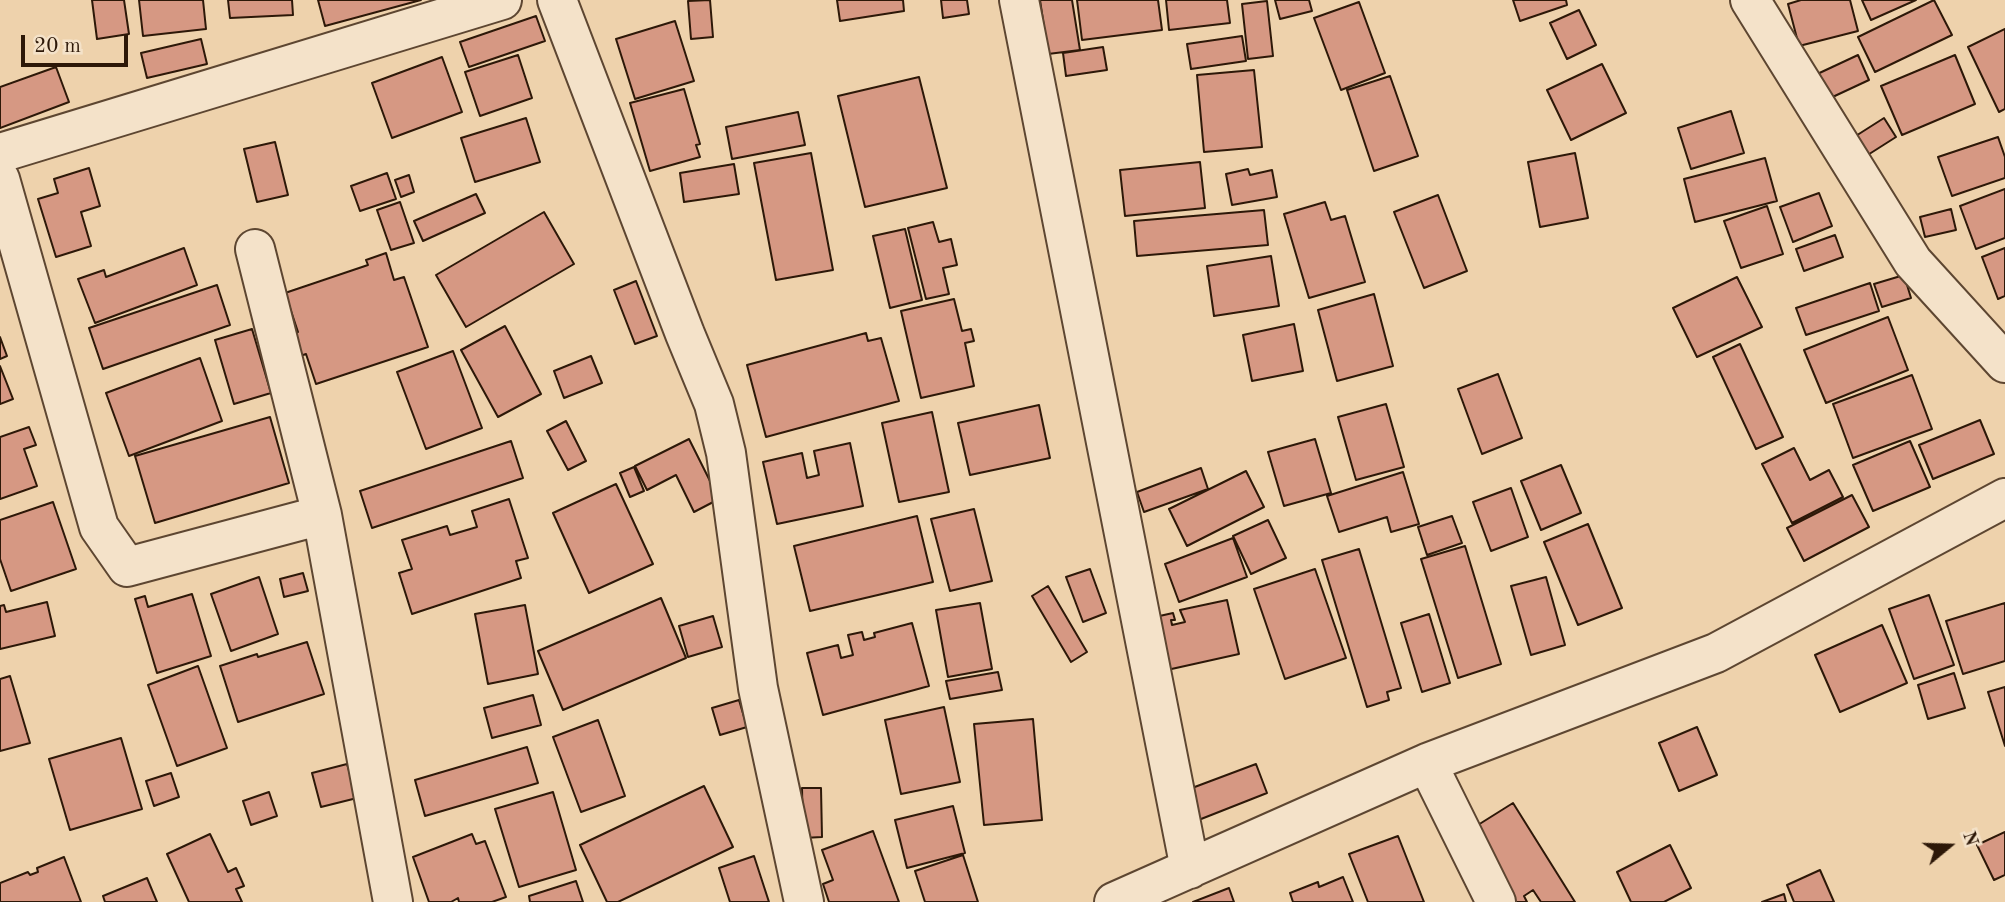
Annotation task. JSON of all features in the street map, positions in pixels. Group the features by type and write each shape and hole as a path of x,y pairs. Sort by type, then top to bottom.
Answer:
{"street":[{"path":"0,153 502,0"},
{"path":"558,0 714,404 726,453 758,688 804,902"},
{"path":"1019,0 1191,869"},
{"path":"1750,0 1913,262 2005,363"},
{"path":"0,179 99,527 127,566 321,515"},
{"path":"255,249 321,515 393,902"},
{"path":"1114,902 1427,763 1716,653 2005,498"},
{"path":"1427,763 1496,902"}],"building":[{"path":"92,0 124,0 129,34 97,39"},
{"path":"139,0 203,0 206,29 143,36"},
{"path":"228,0 292,0 293,15 230,18"},
{"path":"318,0 421,0 325,26"},
{"path":"710,0 713,37 691,39 688,1"},
{"path":"837,0 903,0 904,11 840,21"},
{"path":"941,0 967,0 969,14 943,18"},
{"path":"1040,0 1072,0 1080,50 1048,54"},
{"path":"1077,0 1158,0 1162,30 1082,40"},
{"path":"1166,0 1227,0 1230,23 1169,30"},
{"path":"1275,0 1309,0 1312,11 1280,19"},
{"path":"1513,0 1566,0 1567,5 1520,21"},
{"path":"1801,0 1850,0 1858,31 1799,46 1788,4"},
{"path":"1862,0 1916,0 1871,20"},
{"path":"1934,0 1952,35 1875,72 1858,37"},
{"path":"1267,1 1273,56 1248,59 1242,4"},
{"path":"1359,2 1385,73 1341,90 1314,18"},
{"path":"1579,10 1596,45 1567,59 1550,23"},
{"path":"536,16 545,41 469,67 460,42"},
{"path":"675,21 694,81 635,99 616,39"},
{"path":"2005,29 2005,109 1999,112 1968,47"},
{"path":"1242,36 1246,61 1191,69 1187,44"},
{"path":"201,39 207,64 147,78 141,53"},
{"path":"1103,47 1107,70 1066,76 1063,53"},
{"path":"518,55 532,98 480,116 465,72"},
{"path":"1858,55 1869,80 1824,101 1813,76"},
{"path":"1955,55 1975,104 1902,135 1881,86"},
{"path":"442,57 462,112 392,138 372,83"},
{"path":"1602,64 1626,113 1571,140 1547,90"},
{"path":"56,67 69,102 0,128 0,87"},
{"path":"1254,70 1262,147 1204,152 1197,75"},
{"path":"1390,76 1418,156 1374,171 1347,90"},
{"path":"919,77 947,188 865,207 838,96"},
{"path":"684,89 700,144 696,145 700,157 650,171 630,103"},
{"path":"1731,111 1744,153 1691,169 1678,128"},
{"path":"798,112 805,145 732,159 726,127"},
{"path":"526,118 540,162 475,182 461,138"},
{"path":"1884,118 1896,137 1863,158 1851,139"},
{"path":"1998,137 2005,157 2005,178 1952,196 1938,157"},
{"path":"275,142 288,195 257,202 244,149"},
{"path":"811,153 833,270 776,280 754,163"},
{"path":"1575,153 1588,218 1540,227 1528,162"},
{"path":"1765,158 1777,201 1695,222 1684,179"},
{"path":"1200,162 1205,208 1125,216 1120,170"},
{"path":"734,164 739,194 684,202 680,173"},
{"path":"89,168 100,206 81,212 91,246 56,257 38,199 58,193 54,179"},
{"path":"1248,169 1250,175 1272,170 1277,197 1232,205 1226,174"},
{"path":"387,173 396,199 360,211 351,186"},
{"path":"409,175 414,192 401,197 395,180"},
{"path":"2005,189 2005,238 1976,249 1960,206"},
{"path":"1819,193 1832,226 1793,242 1780,207"},
{"path":"476,194 485,213 423,241 414,221"},
{"path":"1438,195 1467,271 1424,288 1394,212"},
{"path":"400,202 414,243 391,250 377,210"},
{"path":"1325,202 1331,220 1345,216 1365,282 1309,298 1284,214"},
{"path":"1767,206 1783,254 1741,268 1724,221"},
{"path":"1951,209 1956,230 1925,237 1920,217"},
{"path":"1264,210 1268,245 1137,256 1134,221"},
{"path":"544,212 574,264 466,327 436,275"},
{"path":"933,222 939,242 951,239 957,265 943,268 949,294 926,299 908,228"},
{"path":"905,229 922,300 890,308 873,236"},
{"path":"1835,235 1843,257 1804,271 1796,249"},
{"path":"184,248 197,285 95,323 78,279 104,270 106,277"},
{"path":"2005,248 2005,296 1998,299 1982,257"},
{"path":"386,253 394,280 404,277 428,347 316,384 306,354 289,360 282,337 298,332 285,293 368,265 366,260"},
{"path":"1271,256 1279,306 1214,316 1207,266"},
{"path":"1904,275 1911,298 1882,307 1874,284"},
{"path":"1737,277 1762,327 1697,357 1673,308"},
{"path":"636,281 657,336 635,344 614,290"},
{"path":"1870,283 1879,311 1806,335 1796,308"},
{"path":"217,285 230,325 103,369 89,328"},
{"path":"1374,294 1393,366 1337,381 1318,310"},
{"path":"954,299 962,331 971,329 974,341 965,343 974,386 921,398 901,311"},
{"path":"1888,317 1908,370 1826,403 1804,350"},
{"path":"1294,324 1303,371 1252,381 1243,335"},
{"path":"505,326 541,394 498,417 461,350"},
{"path":"252,329 271,393 234,404 215,340"},
{"path":"866,333 868,341 881,338 899,401 766,437 747,365"},
{"path":"0,337 7,356 0,359"},
{"path":"1740,344 1783,437 1756,449 1713,357"},
{"path":"453,351 482,428 426,449 397,372"},
{"path":"591,356 602,383 564,398 554,371"},
{"path":"200,358 222,421 129,456 106,393"},
{"path":"0,366 13,399 0,404"},
{"path":"1498,374 1522,438 1482,454 1458,389"},
{"path":"1912,375 1932,429 1853,458 1833,404"},
{"path":"1386,404 1404,467 1356,480 1338,417"},
{"path":"1039,405 1050,458 970,475 958,423"},
{"path":"932,412 949,492 899,502 882,423"},
{"path":"270,417 289,483 155,523 135,456"},
{"path":"1980,420 1994,454 1933,479 1919,445"},
{"path":"566,421 586,461 568,470 547,431"},
{"path":"29,427 36,445 24,449 37,486 0,499 0,437"},
{"path":"689,439 719,499 694,512 676,475 647,490 635,466"},
{"path":"1315,439 1331,493 1284,506 1268,452"},
{"path":"511,441 523,478 372,528 360,491"},
{"path":"1910,441 1930,487 1873,511 1853,465"},
{"path":"850,443 863,506 777,524 763,462 802,453 807,478 819,475 814,451"},
{"path":"1794,448 1810,480 1829,470 1843,497 1792,523 1762,464"},
{"path":"1561,465 1581,513 1541,530 1521,481"},
{"path":"634,467 644,491 630,497 620,473"},
{"path":"1201,468 1208,489 1144,512 1137,492"},
{"path":"1246,471 1264,507 1187,546 1169,509"},
{"path":"1403,472 1419,524 1391,532 1387,517 1339,532 1327,496"},
{"path":"616,484 653,564 589,593 553,513"},
{"path":"1511,488 1528,537 1491,551 1473,502"},
{"path":"1852,495 1869,527 1804,561 1787,528"},
{"path":"509,499 528,558 516,561 521,578 412,614 399,573 412,569 402,540 447,526 450,535 477,527 472,511"},
{"path":"53,502 76,569 11,591 0,559 0,520"},
{"path":"974,509 992,581 950,591 931,519"},
{"path":"917,516 933,582 810,611 794,546"},
{"path":"1452,516 1462,543 1427,555 1418,527"},
{"path":"1268,520 1286,558 1251,574 1233,536"},
{"path":"1588,524 1622,608 1578,625 1544,542"},
{"path":"1233,538 1247,577 1179,602 1165,564"},
{"path":"1465,546 1501,664 1458,678 1421,559"},
{"path":"1359,549 1401,688 1387,692 1389,700 1367,707 1322,560"},
{"path":"1090,569 1106,613 1083,622 1066,577"},
{"path":"1315,569 1346,658 1285,679 1254,589"},
{"path":"303,573 308,591 284,597 280,579"},
{"path":"259,577 278,634 231,651 211,594"},
{"path":"1546,577 1565,645 1531,655 1511,586"},
{"path":"1048,586 1087,652 1071,662 1032,596"},
{"path":"192,594 211,656 157,673 135,599 145,596 148,607"},
{"path":"1929,595 1954,665 1914,679 1889,609"},
{"path":"661,598 686,658 563,710 538,651"},
{"path":"1227,600 1239,654 1167,670 1155,617 1173,613 1175,620 1171,620 1172,625 1185,622 1180,610"},
{"path":"47,602 55,636 0,649 0,606 4,605 6,612"},
{"path":"980,603 992,669 948,677 936,610"},
{"path":"2005,603 2005,661 1963,674 1946,621"},
{"path":"525,605 538,674 488,684 475,614"},
{"path":"1429,614 1450,683 1422,692 1401,623"},
{"path":"713,616 722,647 688,657 679,626"},
{"path":"912,623 929,686 823,715 807,653 838,645 841,658 853,655 848,635 862,632 864,640 875,637 874,633"},
{"path":"1882,625 1907,683 1840,712 1815,655"},
{"path":"307,642 324,694 238,722 220,666"},
{"path":"198,666 227,748 177,766 148,685"},
{"path":"998,672 1002,690 950,699 946,681"},
{"path":"1954,673 1965,708 1928,719 1918,685"},
{"path":"10,676 30,743 0,751 0,679"},
{"path":"2005,687 2005,746 1988,692"},
{"path":"533,695 541,725 492,738 484,708"},
{"path":"739,700 747,727 720,735 712,708"},
{"path":"944,707 960,782 901,794 885,720"},
{"path":"1033,719 1042,820 984,825 974,724"},
{"path":"598,720 625,796 581,812 553,737"},
{"path":"1697,727 1717,775 1679,791 1659,743"},
{"path":"121,738 142,809 70,830 49,759"},
{"path":"527,747 538,783 425,816 415,780"},
{"path":"347,764 357,798 321,807 312,773"},
{"path":"1256,764 1267,793 1196,821 1184,791"},
{"path":"171,773 179,797 154,806 146,781"},
{"path":"704,786 733,847 618,902 607,902 580,845"},
{"path":"802,788 821,788 822,837 803,838"},
{"path":"269,792 277,816 251,825 243,801"},
{"path":"553,792 576,870 519,887 495,809"},
{"path":"1513,803 1575,902 1541,902 1533,890 1524,896 1527,902 1504,902 1462,835"},
{"path":"953,806 965,853 907,868 895,820"},
{"path":"873,831 899,902 829,902 823,884 833,880 822,850"},
{"path":"2005,832 2005,875 1994,880 1977,845"},
{"path":"210,834 228,872 236,868 244,886 236,889 242,902 189,902 167,854"},
{"path":"472,834 476,844 485,841 506,897 492,902 459,902 458,898 451,902 429,902 413,857"},
{"path":"1398,836 1424,902 1368,902 1349,854"},
{"path":"1670,845 1691,888 1664,902 1631,902 1617,872"},
{"path":"963,855 978,902 925,902 915,871"},
{"path":"754,856 769,902 730,902 719,868"},
{"path":"64,857 81,902 0,902 0,883 28,872 30,875 38,872 37,868"},
{"path":"1820,870 1834,902 1794,902 1787,885"},
{"path":"1343,877 1353,902 1293,902 1290,893 1318,882 1319,887"},
{"path":"147,878 157,902 105,902 103,896"},
{"path":"576,881 583,902 530,902 529,896"},
{"path":"1229,888 1234,902 1193,902"},
{"path":"1784,894 1786,902 1762,902"}]}
